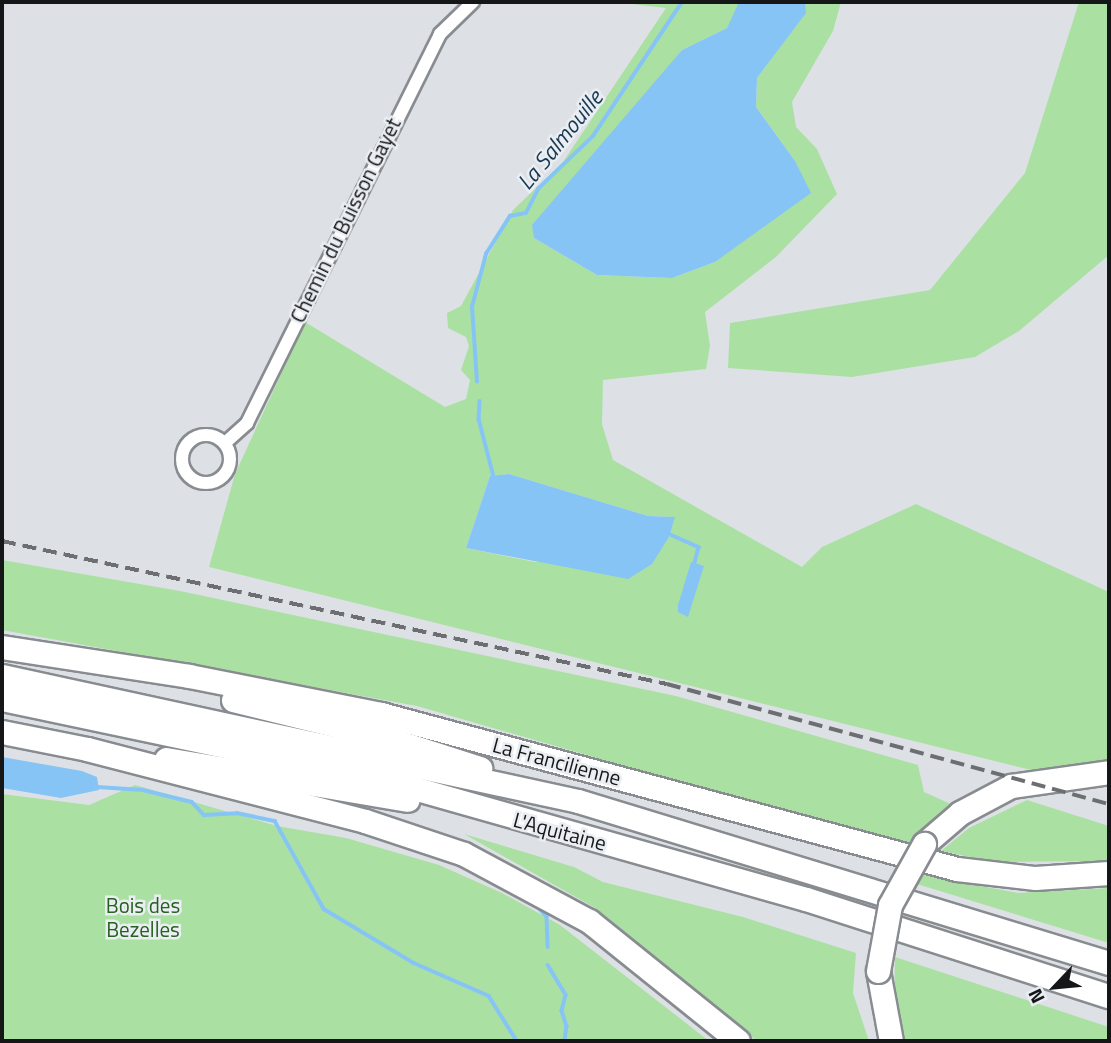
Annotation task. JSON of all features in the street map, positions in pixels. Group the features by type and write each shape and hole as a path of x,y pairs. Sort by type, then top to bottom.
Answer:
{"highway":[{"name":"La Francilienne","path":"2,647 189,676 381,714 957,869 1035,878 1109,873"},
{"path":"64,658 386,738 578,801"},
{"name":"L'Aquitaine","path":"2,676 578,801 1109,963"},
{"name":"L'Aquitaine","path":"2,699 378,778 504,816 806,899 1109,996"},
{"path":"2,732 87,749 365,821 475,859 589,921 738,1041"},
{"path":"87,749 200,764 504,816"},
{"path":"891,1041 878,971 890,905 924,844 967,809 1012,786 1109,772"}],"street":[{"name":"Chemin du Buisson Gayet","path":"225,443 247,423 440,34 473,2"}],"green space":[{"path":"614,2 739,2 740,6 727,28 682,50 534,238 597,275 672,278 715,262 795,161 756,107 757,78 805,13 805,2 841,2 833,31 792,102 796,127 817,149 837,194 776,257 705,312 710,346 706,369 603,380 602,424 613,460 802,567 822,547 916,504 1109,592 1109,761 1035,771 209,567 235,474 305,322 445,407 466,399 470,380 461,370 469,346 466,337 448,328 447,313 461,306 513,210 563,162 666,8","holes":["509,474 648,516 674,517 669,537 535,562 466,548 490,476"]},
{"path":"1079,2 1109,2 1109,255 1019,331 975,357 852,377 728,368 730,323 930,290 1025,173"},
{"path":"2,560 180,591 676,696 918,765 924,792 951,804 908,848 417,706 2,630"},
{"name":"Bois des Bezelles","path":"135,785 277,826 346,838 439,865 502,893 560,925 709,1041 2,1041 2,794 89,805"},
{"path":"1027,800 1109,826 1109,861 994,862 941,851 969,828"},
{"path":"464,834 574,867 603,882 743,917 856,953 853,993 869,1041 757,1041 597,909"},
{"path":"923,875 1018,893 1109,888 1109,943 917,884"},
{"path":"895,957 1109,1027 1109,1041 906,1041 894,1011"}],"water":[{"path":"739,2 805,2 806,13 757,78 756,107 795,161 811,193 715,262 672,278 597,275 534,238 532,225 682,50 727,28"},
{"path":"509,474 648,516 675,517 669,537 652,564 628,579 466,548 490,476"},
{"path":"691,562 704,566 688,617 678,612 678,605"},
{"path":"2,757 82,771 97,777 99,790 61,798 2,788"}],"waterway":[{"name":"La Salmouille","path":"477,382 472,307 486,254 510,216 526,213 538,189 593,136 682,2"},
{"name":"La Salmouille","path":"480,401 479,419 494,477"},
{"name":"La Salmouille","path":"667,533 699,547 694,567"},
{"path":"97,787 143,790 192,802 204,815 237,813 275,821 324,909 414,963 489,996 517,1041"},
{"name":"La Salmouille","path":"536,905 547,917 548,947"},
{"name":"La Salmouille","path":"548,965 566,995 562,1011 567,1026 565,1041"}],"railway":[{"path":"2,541 667,684 1109,804"}]}
